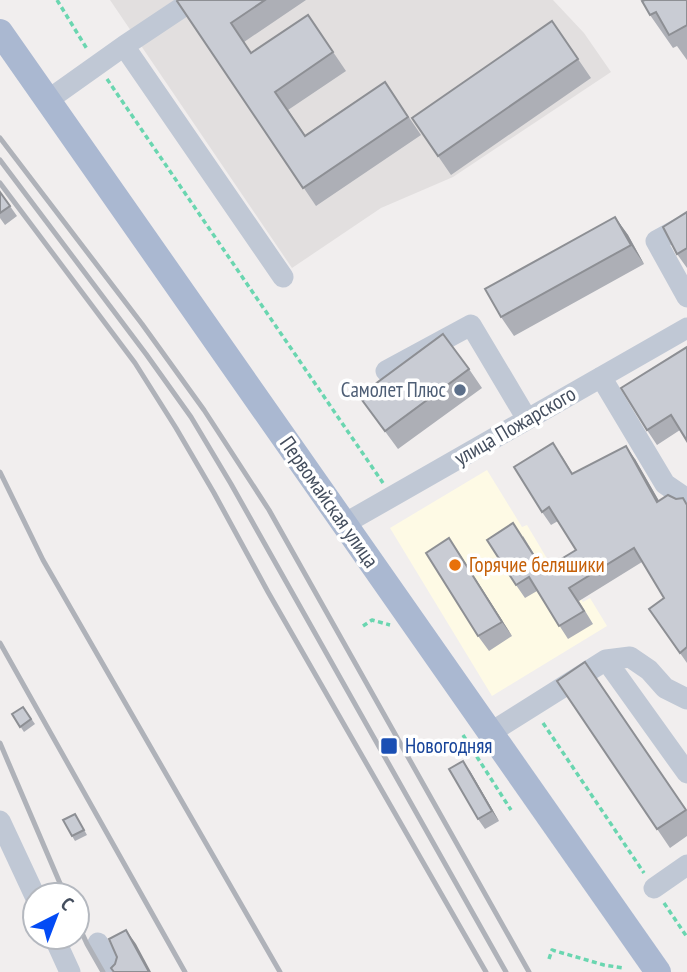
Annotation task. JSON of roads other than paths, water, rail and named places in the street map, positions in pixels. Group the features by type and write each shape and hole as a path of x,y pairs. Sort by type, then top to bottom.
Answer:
{"main road":[{"name":"Первомайская улица","path":"0,32 658,972"}],"street":[{"path":"48,100 193,0"},
{"path":"124,46 283,277"},
{"path":"687,224 656,241 687,297"},
{"path":"386,371 471,325 527,419"},
{"name":"улица Пожарского","path":"344,524 687,328"},
{"path":"601,377 665,484 687,499"},
{"path":"490,733 606,660 631,657 649,670 665,688 687,699"},
{"path":"606,660 687,774"},
{"path":"0,821 28,881"},
{"path":"654,888 687,865"},
{"path":"97,943 114,972"},
{"path":"60,951 70,972"}],"railway":[{"path":"0,138 142,324 204,410 269,510 529,972"},
{"path":"0,160 191,417 506,972"},
{"path":"0,183 135,363 176,428 486,972"},
{"path":"0,472 43,560 280,972"},
{"path":"0,643 185,972"},
{"path":"0,743 59,881"},
{"path":"91,951 103,972"}],"place":[{"name":"Самолет Плюс","path":"460,390"},
{"name":"Горячие беляшики","path":"455,565"},
{"name":"Новогодняя","path":"389,746"}]}
